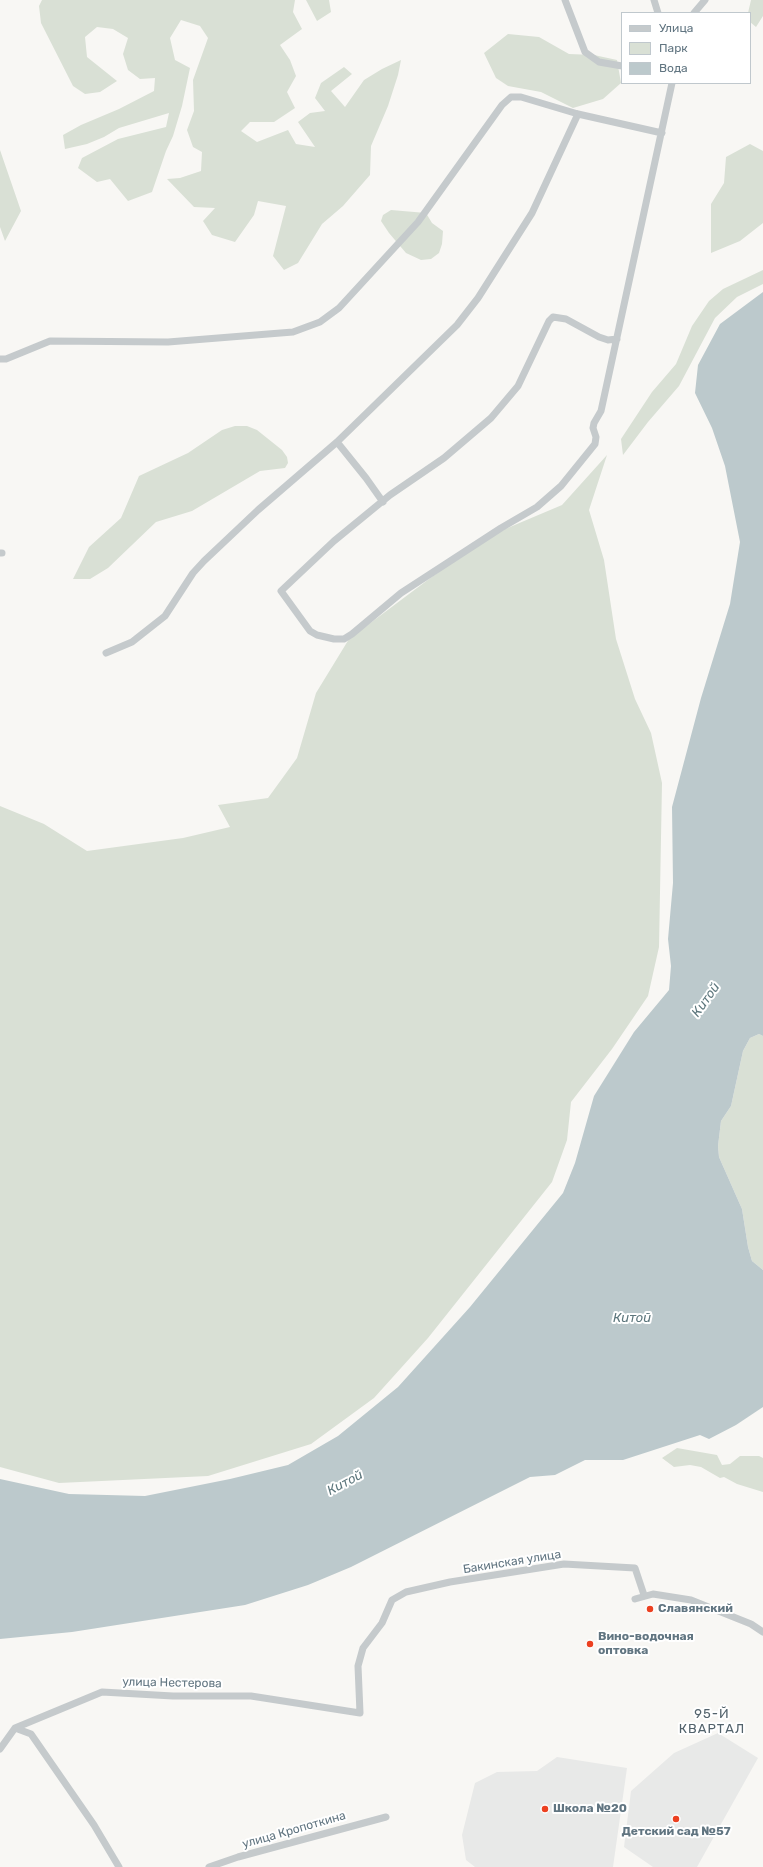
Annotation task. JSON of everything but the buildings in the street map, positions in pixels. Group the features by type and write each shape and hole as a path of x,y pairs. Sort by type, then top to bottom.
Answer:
{"street":[{"path":"565,0 580,44 585,52 599,62 621,66"},
{"path":"654,0 658,12"},
{"path":"695,12 705,0"},
{"path":"617,339 608,340 599,337 566,319 553,317 549,321 518,386 496,413 444,458 383,502 334,541 281,591 310,631 316,635 334,639 344,639 352,634 402,593 501,528 533,510 561,486 595,444 596,437 593,428 594,423 601,411 617,339 662,133 672,84"},
{"path":"0,359 6,359 50,341 161,343 276,334 293,332 312,326 339,308 418,222 507,99 521,97 578,114 662,133"},
{"path":"106,653 132,642 165,616 192,573 204,561 258,510 337,442 457,325 475,303 532,213 578,114"},
{"path":"337,442 383,502"},
{"name":"Бакинская улица","path":"360,1714 358,1666 363,1648 382,1623 392,1600 406,1592 450,1582 564,1564 635,1568 644,1595"},
{"path":"635,1599 644,1595 653,1594 691,1600 751,1624 763,1632"},
{"name":"улица Нестерова","path":"15,1728 102,1692 173,1696 251,1696 360,1714"},
{"path":"0,1749 15,1728 31,1734 94,1825 119,1867"},
{"name":"улица Кропоткина","path":"209,1867 386,1817"}],"shaded area":[{"name":"Детский сад №57","path":"718,1733 758,1758 697,1867 653,1867 624,1847 631,1791 674,1753"},
{"name":"Школа №20","path":"557,1757 627,1768 613,1867 475,1867 466,1860 462,1835 475,1783 497,1772 537,1771"}],"green space":[{"path":"42,0 295,0 293,12 302,29 280,45 290,60 296,76 287,92 295,108 274,122 250,122 241,131 257,142 288,130 296,144 315,147 298,122 310,113 325,111 315,98 321,83 344,67 352,74 331,91 345,107 364,80 401,60 388,106 371,146 370,175 343,206 322,224 298,263 284,270 273,256 286,206 258,201 254,215 235,242 212,235 203,221 215,208 194,207 167,179 180,178 201,171 202,152 193,147 187,130 194,111 193,80 208,38 200,26 181,20 170,38 175,60 190,68 182,106 173,136 166,151 152,192 128,201 110,179 97,182 78,168 82,158 118,139 166,127 169,113 119,128 104,137 87,144 65,149 63,135 154,91 155,78 140,79 128,70 123,54 128,38 113,29 97,27 85,37 87,57 117,81 100,92 85,94 73,86 41,23 39,6"},
{"path":"306,0 329,0 331,12 317,21"},
{"path":"751,0 763,0 763,16 756,27 751,23 751,12 748,12"},
{"path":"508,34 539,37 569,54 594,55 617,60 621,83 603,99 573,108 541,92 508,86 496,78 484,53"},
{"path":"750,144 763,151 763,223 740,241 711,253 711,204 724,183 726,157"},
{"path":"0,150 21,211 5,241 0,227"},
{"path":"391,210 426,213 432,223 443,231 442,244 439,253 431,259 421,260 406,253 381,221 383,215"},
{"path":"763,270 763,284 737,297 715,318 679,386 648,422 623,455 621,439 652,392 676,364 692,326 709,301 723,289"},
{"path":"235,426 247,426 257,430 282,450 287,457 288,463 285,468 260,471 192,511 156,522 108,568 90,579 73,579 89,547 121,518 139,476 188,453 222,430"},
{"path":"607,455 589,510 604,560 616,639 635,699 651,733 662,783 659,947 648,996 612,1049 571,1102 567,1140 552,1182 428,1338 374,1398 311,1444 208,1476 59,1483 0,1467 0,806 44,824 87,851 183,838 230,827 218,805 268,798 297,758 316,693 349,639 491,535 562,505"},
{"path":"759,1034 763,1036 763,1270 752,1261 748,1247 742,1209 719,1157 718,1146 721,1121 731,1106 743,1051 750,1038"},
{"path":"677,1448 717,1455 722,1465 730,1464 740,1456 759,1456 763,1458 763,1492 737,1484 724,1477 720,1478 701,1467 690,1465 674,1467 662,1458"}],"water":[{"name":"Китой","path":"763,292 763,1036 759,1034 750,1038 743,1051 731,1106 721,1121 718,1146 719,1157 742,1209 748,1247 752,1261 763,1270 763,1407 736,1425 709,1439 700,1435 623,1460 585,1460 555,1475 530,1477 351,1567 308,1585 245,1605 72,1632 0,1639 0,1479 69,1494 145,1496 230,1479 288,1465 338,1436 398,1387 470,1307 563,1193 575,1163 594,1096 634,1032 669,990 671,966 668,939 673,883 672,807 701,698 730,604 740,542 725,466 712,428 695,393 698,365 720,324"}],"place":[{"name":"Славянский","path":"650,1609"},
{"name":"Вино-водочная оптовка","path":"590,1644"},
{"name":"Школа №20","path":"545,1809"},
{"name":"Детский сад №57","path":"676,1819"}],"district":[{"name":"95-Й КВАРТАЛ","path":"712,1722"}]}
